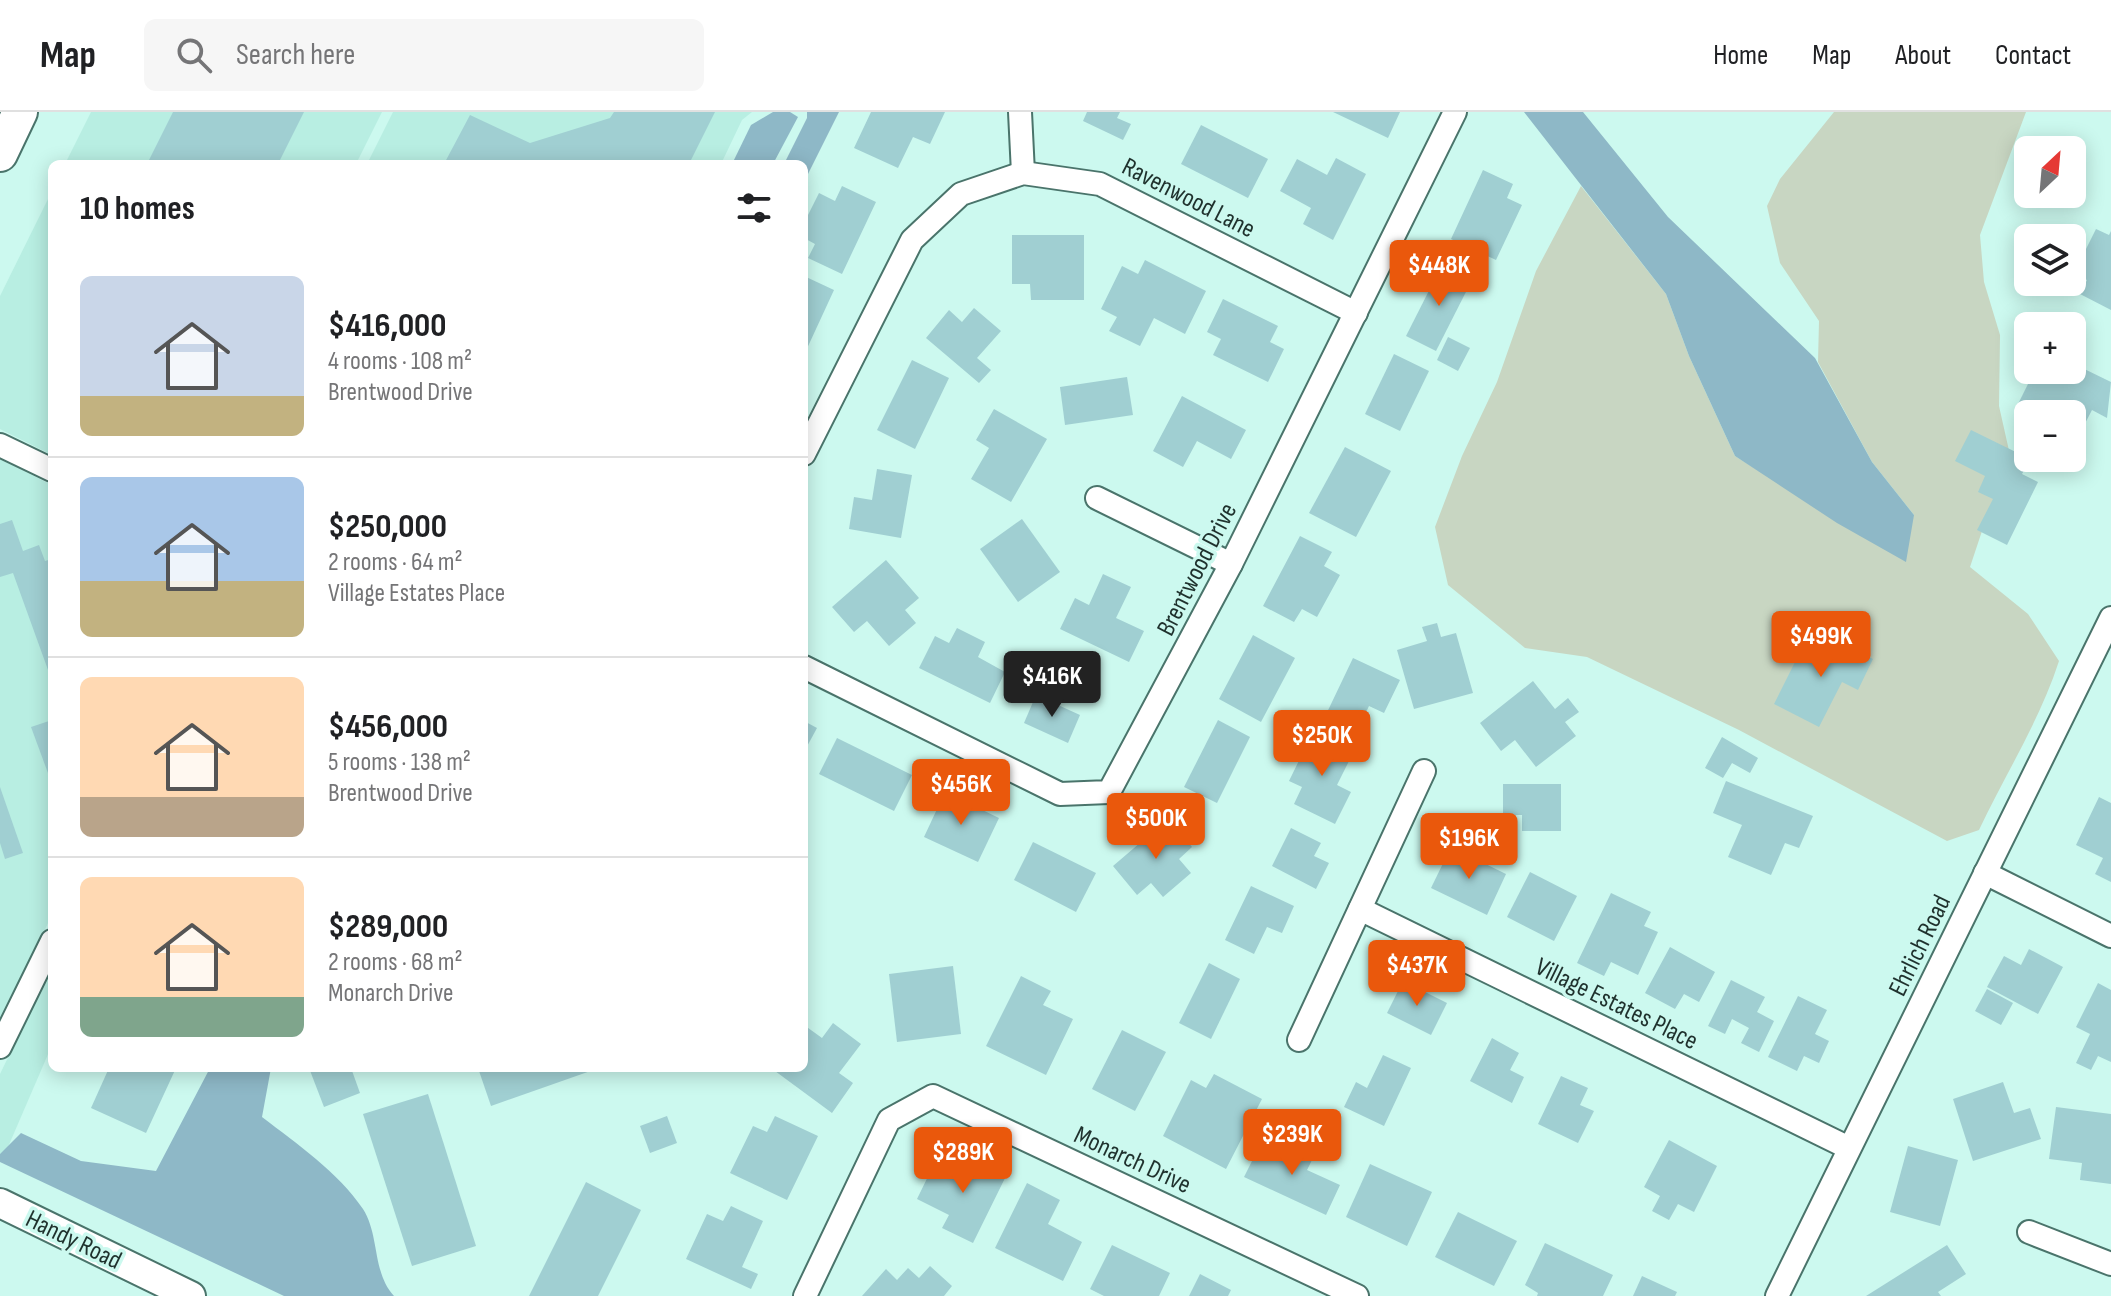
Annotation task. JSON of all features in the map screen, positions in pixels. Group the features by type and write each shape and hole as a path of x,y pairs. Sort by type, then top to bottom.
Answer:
{"main road":[{"path":"0,154 20,112"}],"street":[{"path":"1020,112 1023,173"},
{"name":"Brentwood Drive","path":"808,669 1060,794 1109,792 1231,564 1455,112"},
{"name":"Ravenwood Lane","path":"808,446 912,240 961,194 1023,173 1100,184 1356,313"},
{"path":"0,445 48,468"},
{"path":"1097,498 1231,564"},
{"name":"Ehrlich Road","path":"1777,1296 2111,618"},
{"path":"1299,1040 1424,771"},
{"path":"1985,873 2111,936"},
{"name":"Village Estates Place","path":"1360,909 1849,1148"},
{"path":"0,1047 48,949"},
{"name":"Monarch Drive","path":"805,1296 889,1120 933,1096 1357,1296"},
{"name":"Handy Road","path":"0,1203 191,1296"},
{"path":"2029,1232 2111,1264"}],"shaded area":[{"path":"91,112 382,112 358,160 67,160"},
{"path":"393,112 752,112 742,120 723,160 369,160"},
{"path":"1834,112 2026,112 2017,136 2014,136 2014,144 1980,235 1984,282 2000,335 1999,406 2012,464 1985,522 1970,567 2028,614 2059,661 2032,725 1979,830 1947,841 1739,730 1587,657 1525,648 1448,585 1435,527 1462,456 1497,382 1536,271 1581,186 1666,294 1689,356 1735,456 1777,482 1914,515 1872,462 1818,362 1819,321 1780,263 1767,206 1780,179"},
{"path":"48,199 48,453 0,429 0,296"},
{"path":"0,459 48,483 48,923 0,1021"},
{"path":"48,975 48,1054 8,1147 0,1154 0,1074"}],"water":[{"path":"773,112 790,112 798,117 775,160 734,160 751,125"},
{"path":"807,112 839,112 808,174 808,160 786,160 807,118"},
{"path":"1524,112 1583,112 1668,217 1815,358 1872,462 1914,515 1906,562 1837,523 1735,456 1689,356 1666,294"},
{"path":"208,1072 270,1072 262,1117 329,1171 363,1209 372,1231 382,1276 394,1296 284,1296 0,1162 0,1154 21,1133 81,1161 156,1171"}],"building":[{"path":"173,112 304,112 280,160 149,160"},
{"path":"614,112 715,112 691,160 446,160 470,115 530,143 610,118"},
{"path":"871,112 945,112 930,144 913,137 898,168 854,148"},
{"path":"1087,112 1120,112 1117,118 1131,124 1123,140 1083,121"},
{"path":"1333,112 1400,112 1388,138"},
{"path":"1201,125 1268,159 1248,198 1181,164"},
{"path":"1336,158 1366,174 1333,240 1303,224 1311,208 1280,191 1297,159 1327,175"},
{"path":"1483,170 1513,184 1507,198 1522,205 1496,260 1451,239"},
{"path":"842,186 876,202 842,274 808,258 815,244 808,240 808,215 819,193 835,201"},
{"path":"2096,229 2109,235 2111,231 2111,310 2084,296 2086,249"},
{"path":"1012,235 1084,235 1084,300 1031,300 1030,284 1012,284"},
{"path":"1145,260 1206,291 1185,334 1154,318 1140,346 1109,331 1117,317 1101,309 1122,266 1138,274"},
{"path":"1442,265 1472,280 1436,351 1406,336"},
{"path":"808,278 834,290 808,346"},
{"path":"1223,299 1278,326 1270,342 1284,349 1268,382 1213,355 1221,339 1207,332"},
{"path":"974,308 1001,331 977,358 991,370 979,383 926,338 949,310 962,322"},
{"path":"1448,337 1470,348 1458,371 1437,360"},
{"path":"1394,354 1429,371 1400,431 1365,414"},
{"path":"912,360 949,378 915,449 877,430"},
{"path":"2086,370 2111,382 2107,418 2092,410 2086,422 2086,400 2020,400 2028,384 2086,384"},
{"path":"1127,377 1133,415 1065,425 1060,387"},
{"path":"1182,396 1246,430 1231,459 1197,441 1183,467 1153,451"},
{"path":"994,409 1047,439 1011,502 971,479 989,448 976,440"},
{"path":"1971,430 2014,451 2014,472 2023,472 2038,482 2007,545 1977,530 1993,499 1978,492 1985,476 1955,461"},
{"path":"1345,447 1391,471 1356,537 1309,513"},
{"path":"877,469 912,475 901,538 849,529 854,497 872,500"},
{"path":"1022,519 1060,572 1018,602 980,549"},
{"path":"12,520 23,551 39,545 45,561 48,560 48,670 13,573 0,577 0,524"},
{"path":"1300,536 1332,552 1324,566 1340,575 1317,617 1302,609 1294,622 1263,606"},
{"path":"886,560 919,598 905,610 916,623 889,646 867,621 854,632 832,607"},
{"path":"1103,574 1131,587 1116,618 1144,631 1129,662 1060,629 1075,598 1089,605"},
{"path":"1437,623 1441,637 1456,633 1473,693 1414,709 1397,650 1427,641 1422,627"},
{"path":"957,628 985,642 978,657 1005,672 990,703 919,668 935,636 949,643"},
{"path":"1253,635 1295,658 1261,722 1219,699"},
{"path":"1827,637 1873,659 1858,690 1842,682 1819,727 1774,704 1804,644 1820,652"},
{"path":"1353,658 1400,680 1384,713 1369,706 1353,740 1321,725"},
{"path":"1533,681 1555,709 1568,698 1579,712 1565,722 1576,736 1536,767 1515,740 1501,751 1480,723"},
{"path":"1036,695 1080,715 1068,743 1024,723"},
{"path":"1218,720 1250,737 1217,803 1184,787"},
{"path":"48,721 48,773 31,727"},
{"path":"808,723 817,728 808,745"},
{"path":"1313,732 1353,753 1337,785 1351,792 1335,824 1294,804 1302,787 1289,781"},
{"path":"1722,737 1758,758 1750,773 1732,763 1723,778 1705,768"},
{"path":"837,738 912,775 894,811 819,774"},
{"path":"1726,781 1813,816 1799,848 1785,843 1771,875 1728,857 1742,825 1713,813"},
{"path":"1503,784 1561,784 1561,831 1522,831 1522,815 1503,815"},
{"path":"0,787 23,853 5,859 0,843"},
{"path":"945,792 999,818 978,862 924,837"},
{"path":"2099,797 2111,803 2111,882 2095,874 2103,858 2076,845"},
{"path":"1168,819 1192,847 1179,859 1191,873 1163,897 1151,883 1137,895 1113,866"},
{"path":"1291,828 1321,843 1314,856 1329,863 1316,889 1272,866"},
{"path":"1033,842 1096,873 1076,912 1014,880"},
{"path":"1451,847 1506,874 1487,915 1431,888"},
{"path":"1530,872 1577,896 1554,941 1507,917"},
{"path":"1251,886 1294,906 1282,933 1267,927 1254,954 1225,940"},
{"path":"1611,893 1651,912 1644,926 1658,932 1638,975 1611,962 1604,976 1577,963"},
{"path":"1670,947 1715,972 1699,1002 1684,994 1675,1009 1645,993"},
{"path":"2029,949 2063,967 2038,1014 1987,987 2004,956 2021,965"},
{"path":"1209,963 1240,979 1211,1039 1179,1023"},
{"path":"953,966 961,1034 897,1042 889,974"},
{"path":"1021,976 1051,991 1043,1005 1073,1019 1046,1075 986,1046"},
{"path":"1731,980 1765,997 1757,1012 1774,1021 1759,1052 1741,1043 1749,1028 1732,1019 1725,1034 1708,1026"},
{"path":"1403,981 1447,1003 1431,1035 1387,1013"},
{"path":"2098,983 2111,990 2111,1062 2098,1056 2091,1070 2076,1063 2090,1034 2076,1027"},
{"path":"1987,989 2013,1003 2001,1025 1975,1011"},
{"path":"1798,996 1827,1010 1815,1034 1829,1041 1819,1063 1804,1056 1797,1071 1768,1057"},
{"path":"833,1023 861,1044 839,1073 853,1083 832,1113 776,1072 808,1072 808,1028 822,1038"},
{"path":"1122,1030 1166,1052 1135,1111 1092,1089"},
{"path":"1492,1038 1519,1053 1510,1070 1524,1077 1512,1103 1470,1081"},
{"path":"1383,1055 1411,1068 1384,1126 1344,1107 1356,1082 1367,1088"},
{"path":"107,1072 174,1072 146,1133 91,1108"},
{"path":"311,1072 352,1072 360,1093 324,1107"},
{"path":"479,1072 588,1072 491,1106"},
{"path":"1214,1074 1262,1099 1226,1169 1163,1136 1191,1080 1206,1088"},
{"path":"1561,1076 1588,1088 1580,1105 1594,1111 1578,1143 1538,1124"},
{"path":"2003,1082 2014,1113 2030,1108 2041,1139 1973,1161 1953,1099"},
{"path":"428,1094 476,1246 412,1266 363,1114"},
{"path":"2056,1107 2111,1114 2111,1184 2080,1180 2082,1163 2049,1159"},
{"path":"667,1116 677,1143 650,1153 640,1126"},
{"path":"775,1116 818,1136 787,1200 730,1173 753,1126 767,1132"},
{"path":"1282,1140 1314,1156 1307,1170 1340,1185 1326,1215 1244,1177 1259,1147 1275,1155"},
{"path":"1669,1140 1717,1166 1694,1212 1678,1204 1669,1220 1652,1211 1660,1196 1644,1187"},
{"path":"1908,1146 1958,1160 1940,1226 1890,1212"},
{"path":"937,1158 968,1173 975,1159 1007,1174 973,1243 942,1228 949,1215 917,1199"},
{"path":"1370,1164 1432,1192 1407,1246 1346,1217"},
{"path":"586,1182 641,1210 598,1296 529,1296"},
{"path":"1027,1183 1060,1200 1048,1224 1082,1242 1063,1281 995,1248"},
{"path":"731,1206 763,1221 742,1267 758,1274 751,1289 686,1259 707,1214 723,1221"},
{"path":"1458,1212 1517,1241 1494,1286 1435,1257"},
{"path":"1545,1243 1613,1275 1603,1296 1537,1296 1538,1293 1525,1285"},
{"path":"1112,1245 1170,1273 1159,1296 1104,1296 1090,1289"},
{"path":"1947,1245 1966,1274 1938,1292 1941,1296 1866,1296"},
{"path":"930,1266 952,1286 944,1296 862,1296 886,1269 897,1280 908,1268 919,1278"},
{"path":"1200,1274 1231,1290 1228,1296 1189,1296"},
{"path":"1642,1276 1677,1292 1675,1296 1633,1296"}]}
